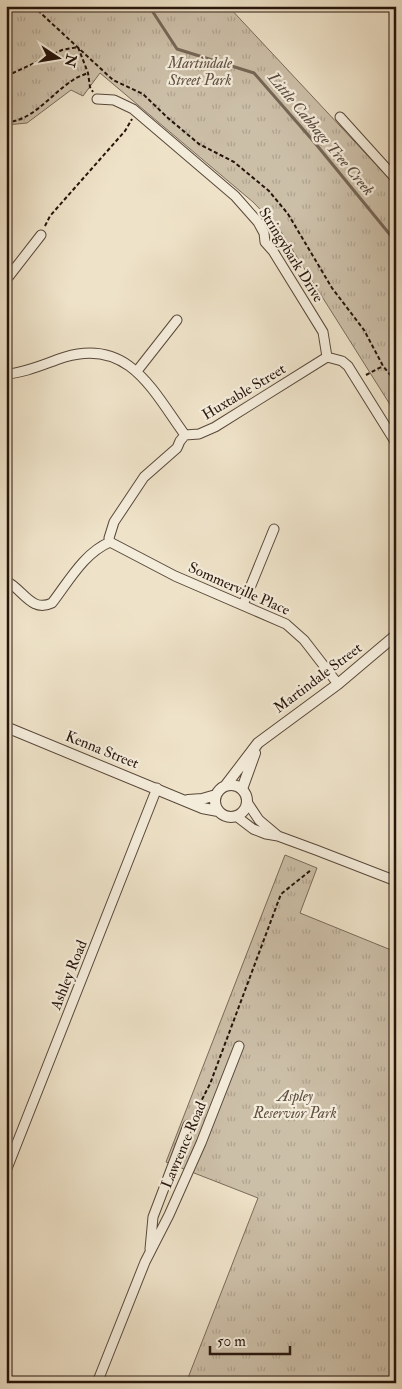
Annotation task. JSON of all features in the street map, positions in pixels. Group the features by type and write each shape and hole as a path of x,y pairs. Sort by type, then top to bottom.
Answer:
{"street":[{"name":"Stringybark Drive","path":"97,99 114,100 136,112 235,196 258,222 264,233 265,242 274,251 323,332 328,357"},
{"path":"340,118 396,179"},
{"path":"6,280 41,235"},
{"path":"137,371 177,320"},
{"path":"6,374 22,372 84,353 102,354 116,358 125,362 147,381 185,435 177,448 144,477 114,522 109,538 110,542 98,547 89,555 52,603 45,606 37,606 6,581"},
{"path":"328,357 342,361 348,366 396,443"},
{"name":"Huxtable Street","path":"185,435 200,434 216,427 328,357"},
{"path":"243,605 274,529"},
{"name":"Sommerville Place","path":"110,542 176,576 286,624 304,640 338,684"},
{"name":"Martindale Street","path":"226,785 258,743 338,684 396,635"},
{"name":"Kenna Street","path":"6,727 187,800 202,808 218,811 226,816 236,816 253,829 278,836 396,881"},
{"path":"218,811 215,803 218,790 226,785 235,785 242,789 258,743"},
{"name":"Ashley Road","path":"6,1171 157,788"},
{"name":"Kenna Street","path":"242,789 245,792 247,802 259,820 278,836"},
{"path":"187,800 202,799 216,795"},
{"path":"236,816 243,811 247,802"},
{"name":"Lawrence Road","path":"97,1383 150,1252 169,1215 201,1142 239,1046"},
{"name":"Lawrence Road","path":"150,1252 153,1217 188,1125"}],"path":[{"path":"6,75 62,50 78,47 88,73 90,87 97,99"},
{"path":"6,122 16,122 31,113 74,79 88,73"},
{"path":"41,235 50,216 125,131 136,112"},
{"path":"357,380 384,366"},
{"path":"188,1125 210,1084 281,894 311,870"}],"green space":[{"name":"Martindale Street Park","path":"16,6 228,6 396,186 396,414 280,230 253,202 100,73 83,96 71,90 27,123 6,125 6,13"},
{"name":"Aspley Reservior Park","path":"285,855 317,868 300,913 396,952 396,1383 186,1383 258,1198 166,1162"}],"waterway":[{"name":"Little Cabbage Tree Creek","path":"149,6 177,49 254,73 315,143 396,242"}]}
